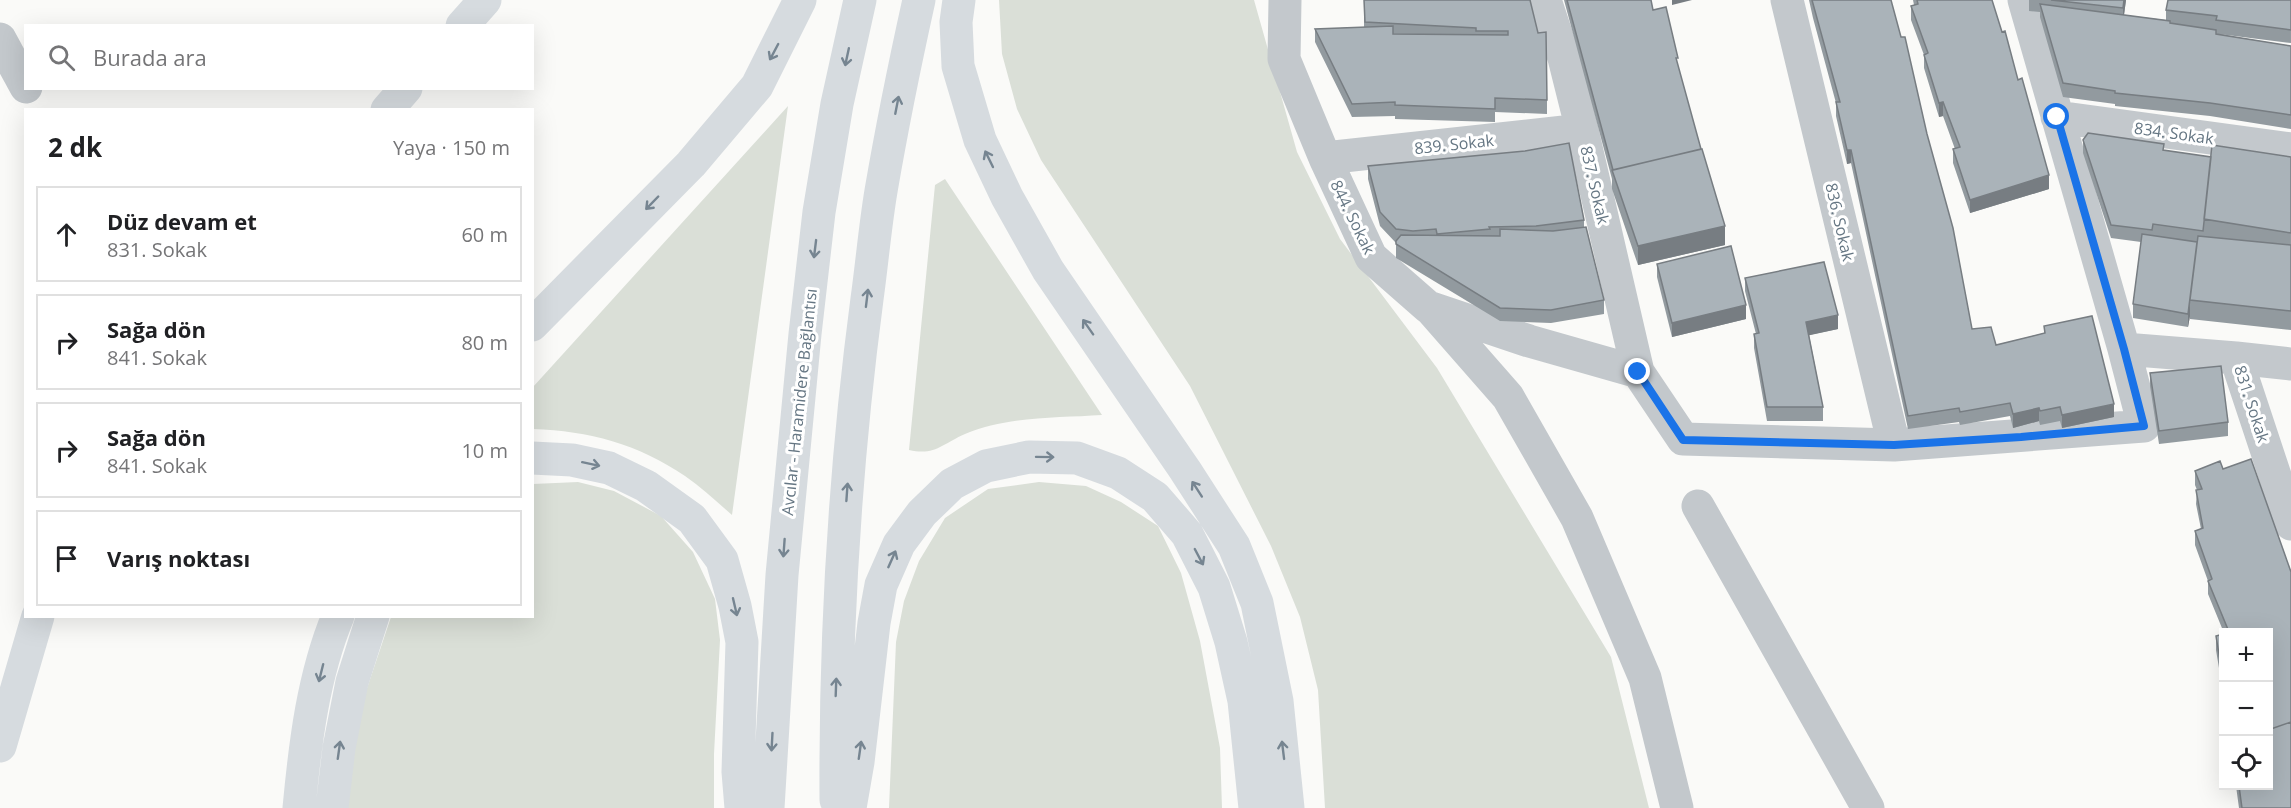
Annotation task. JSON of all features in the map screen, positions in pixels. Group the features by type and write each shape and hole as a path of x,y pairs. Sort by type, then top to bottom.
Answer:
{"main road":[{"path":"464,24 485,0"},
{"path":"534,323 691,164 757,86 800,0"},
{"name":"Avcılar - Haramidere Bağlantısı","path":"768,808 784,553 805,334 819,212 837,104 860,0"},
{"path":"836,808 838,626 849,461 859,363 881,192 919,0"},
{"path":"958,0 956,22 958,66 980,140 1007,196 1047,270 1185,470 1238,555 1257,603 1277,701 1288,808"},
{"path":"389,108 404,90"},
{"path":"850,808 881,585 899,544 922,513 952,484 986,466 1029,457 1077,458 1118,473 1155,497 1186,534 1214,587 1231,642 1244,701 1255,808"},
{"path":"534,459 572,460 609,468 646,486 692,519 722,560 742,642 738,772 741,808"},
{"path":"0,746 37,618"},
{"path":"299,808 303,761 314,702 337,618"},
{"path":"332,808 339,748 351,682 373,618"}],"street":[{"name":"844. Sokak","path":"1285,0 1284,59 1325,158 1371,257 1428,307 1529,341 1638,372"},
{"name":"837. Sokak","path":"1545,0 1564,58 1638,372"},
{"name":"836. Sokak","path":"1787,0 1894,445"},
{"path":"1638,372 1683,440 1894,445 2144,426 2024,0"},
{"path":"0,39 24,84"},
{"path":"27,90 37,108"},
{"name":"834. Sokak","path":"2057,117 2291,149"},
{"name":"839. Sokak","path":"1325,158 1582,130"},
{"path":"1428,307 1508,397 1577,518 1645,678 1677,808"},
{"name":"831. Sokak","path":"2124,349 2236,358 2291,524"},
{"path":"2236,358 2291,364"},
{"path":"1698,506 1868,808"}],"shaded area":[{"path":"999,0 1254,0 1297,152 1340,239 1437,368 1611,657 1649,808 1325,808 1318,690 1300,617 1271,546 1190,386 1041,160 1017,109 1002,54"},
{"path":"788,106 732,515 685,476 649,455 593,436 534,429 534,386"},
{"path":"945,179 1102,415 1033,419 998,424 965,434 932,450 909,450 935,185"},
{"path":"578,482 614,491 661,516 693,552 715,599 720,640 714,754 714,808 346,808 357,718 391,618 534,618 534,484"},
{"path":"1039,482 1086,486 1121,502 1158,526 1181,573 1200,641 1220,748 1222,808 889,808 896,642 904,601 919,561 945,518 988,489"}],"building":[{"path":"1364,0 1530,0 1538,33 1546,32 1547,100 1495,98 1495,109 1395,105 1395,102 1352,104 1315,29 1393,26 1393,34 1508,35 1508,31 1476,31 1476,28 1365,22"},
{"path":"1567,0 1651,0 1653,10 1666,7 1678,58 1676,58 1701,149 1613,170"},
{"path":"1812,0 1891,0 1901,37 1905,37 1927,134 1953,228 1972,329 1991,327 1996,345 2045,333 2044,326 2092,316 2114,404 2062,415 2060,407 2040,411 2039,408 2013,414 2010,403 1960,412 1959,408 1908,416 1851,150 1847,150 1836,102 1840,102"},
{"path":"1917,0 1992,0 2002,32 2005,31 2018,80 2022,78 2049,175 1970,200 1953,149 1960,147 1943,102 1939,103 1924,55 1928,53 1911,6 1918,4"},
{"path":"2051,0 2124,0 2123,8"},
{"path":"2168,0 2291,0 2291,30 2216,20 2217,16 2166,10"},
{"path":"2040,4 2170,21 2170,23 2216,30 2216,34 2291,46 2291,115 2210,103 2115,93 2115,91 2063,83"},
{"path":"2088,133 2164,144 2163,150 2211,157 2203,231 2153,224 2152,230 2111,225 2083,140"},
{"path":"1569,143 1584,220 1536,226 1489,227 1490,229 1437,234 1436,229 1413,231 1396,229 1380,212 1368,166 1525,151"},
{"path":"2212,145 2291,157 2291,233 2204,219"},
{"path":"1702,149 1725,226 1638,246 1612,170"},
{"path":"1586,227 1604,300 1551,310 1500,308 1396,244 1401,235 1500,236 1500,229 1553,231"},
{"path":"2142,234 2197,242 2188,314 2133,304"},
{"path":"2198,236 2291,245 2291,311 2190,300"},
{"path":"1731,246 1746,305 1672,323 1657,264"},
{"path":"1824,262 1838,315 1806,322 1823,407 1767,407 1754,334 1759,333 1745,278"},
{"path":"2221,366 2228,422 2159,431 2150,373"},
{"path":"2251,459 2291,572 2291,722 2273,728 2273,628 2227,628 2208,581 2212,579 2195,531 2203,528 2196,490 2202,489 2195,471 2220,461 2223,469"},
{"path":"2219,635 2219,654 2216,636"},
{"path":"2291,722 2291,808 2242,808 2240,790 2273,790 2273,728"}],"route":[{"path":"1638,372 1683,440 1894,445 2144,426 2057,117"}]}
